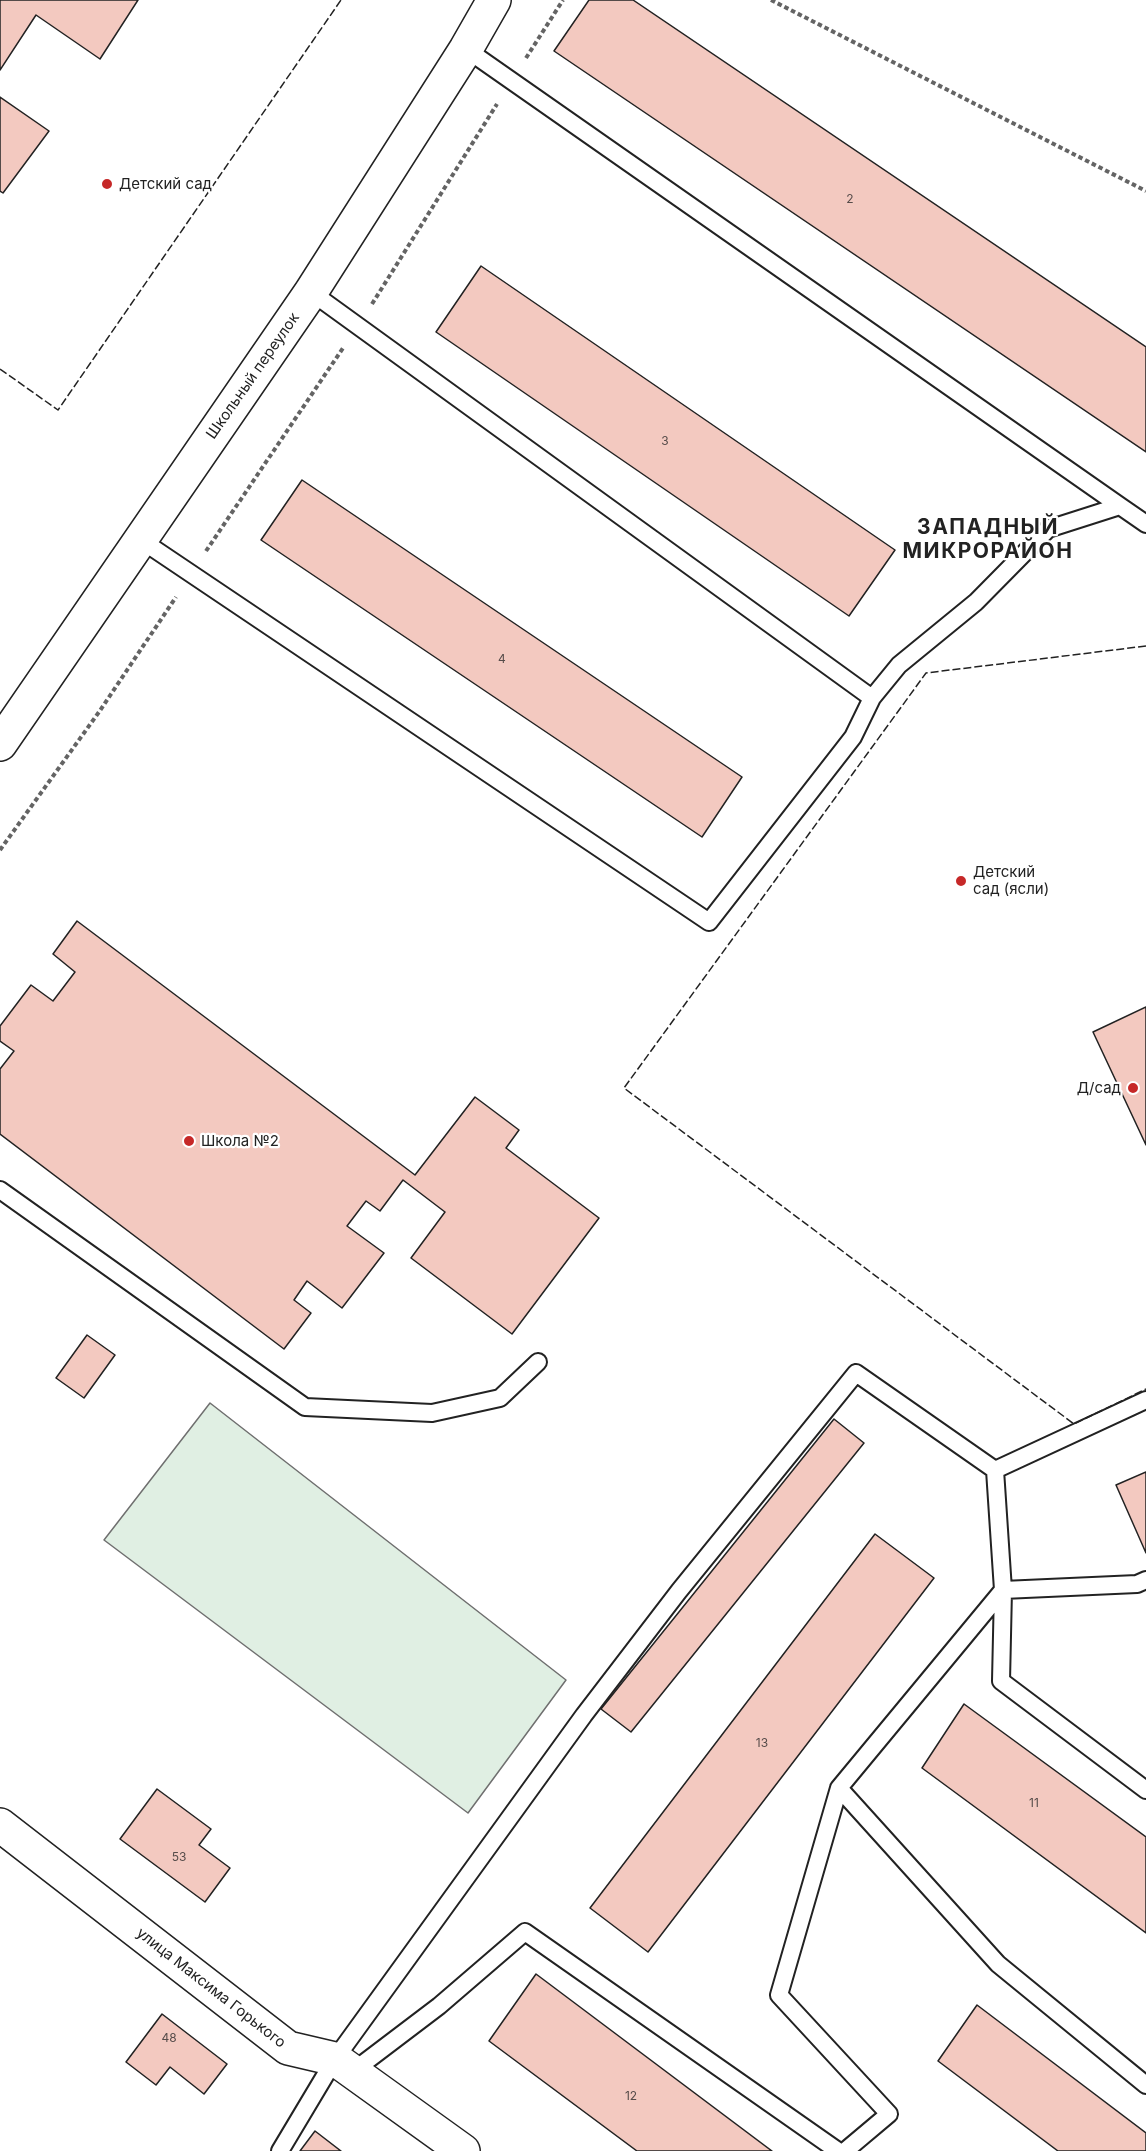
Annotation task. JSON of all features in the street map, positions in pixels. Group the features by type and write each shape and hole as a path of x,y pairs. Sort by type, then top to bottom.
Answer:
{"street":[{"name":"Школьный переулок","path":"0,744 311,292 466,49 494,0"},
{"name":"улица Максима Горького","path":"0,1825 288,2048 343,2066 463,2151"}],"lane":[{"path":"466,49 1146,524"},
{"path":"311,292 872,698"},
{"path":"141,540 709,922 853,737 872,698 899,665 976,602 1048,529 1120,506"},
{"path":"0,1190 305,1407 432,1413 500,1398 538,1362"},
{"path":"280,2151 343,2066 584,1715 679,1591 856,1372 995,1470"},
{"path":"995,1470 1146,1400"},
{"path":"995,1470 1003,1590 1001,1681 1146,1790"},
{"path":"845,2151 889,2114 779,1995 838,1788 1003,1590 1137,1584 1146,1580"},
{"path":"838,1788 998,1964 1146,2085"},
{"path":"343,2066 439,2006 525,1932 838,2151"}],"path":[{"path":"0,850 99,712 358,326 563,0"},
{"path":"771,0 1146,191"}],"green space":[{"path":"210,1403 566,1680 468,1813 104,1540"}],"building":[{"path":"0,0 138,0 100,59 36,15 0,70"},
{"path":"589,0 633,0 1146,347 1146,452 554,51"},
{"path":"0,97 49,131 3,193 0,191"},
{"path":"481,266 895,550 849,616 436,332"},
{"path":"302,480 742,777 702,837 261,540"},
{"name":"Школа №2","path":"77,921 415,1175 475,1097 519,1130 506,1148 599,1218 512,1334 411,1258 445,1212 403,1180 380,1211 366,1201 347,1226 384,1253 342,1308 307,1281 294,1300 311,1313 284,1349 0,1134 0,1069 14,1051 0,1041 0,1026 31,985 53,1001 75,972 53,954"},
{"name":"Д/сад","path":"1146,1007 1146,1145 1093,1032"},
{"path":"87,1335 115,1355 84,1398 56,1378"},
{"path":"834,1419 864,1443 631,1732 601,1709"},
{"path":"1146,1472 1146,1553 1116,1485"},
{"path":"875,1534 934,1578 648,1952 590,1908"},
{"path":"964,1704 1146,1837 1146,1933 922,1768"},
{"path":"157,1789 211,1829 199,1845 230,1868 205,1902 120,1839"},
{"path":"536,1974 772,2151 637,2151 489,2041"},
{"path":"977,2005 1146,2133 1146,2151 1058,2151 938,2061"},
{"path":"162,2014 227,2064 204,2094 170,2067 156,2085 126,2062"},
{"path":"315,2131 341,2151 300,2151"}],"fence":[{"path":"0,369 58,410 341,0"},
{"path":"1146,646 926,673 624,1088 1074,1424 1146,1389"}],"place":[{"name":"Детский сад","path":"107,184"},
{"name":"Детский сад (ясли)","path":"961,881"},
{"name":"Д/сад","path":"1133,1088"},
{"name":"Школа №2","path":"189,1141"}],"district":[{"name":"ЗАПАДНЫЙ МИКРОРАЙОН","path":"988,540"}]}
